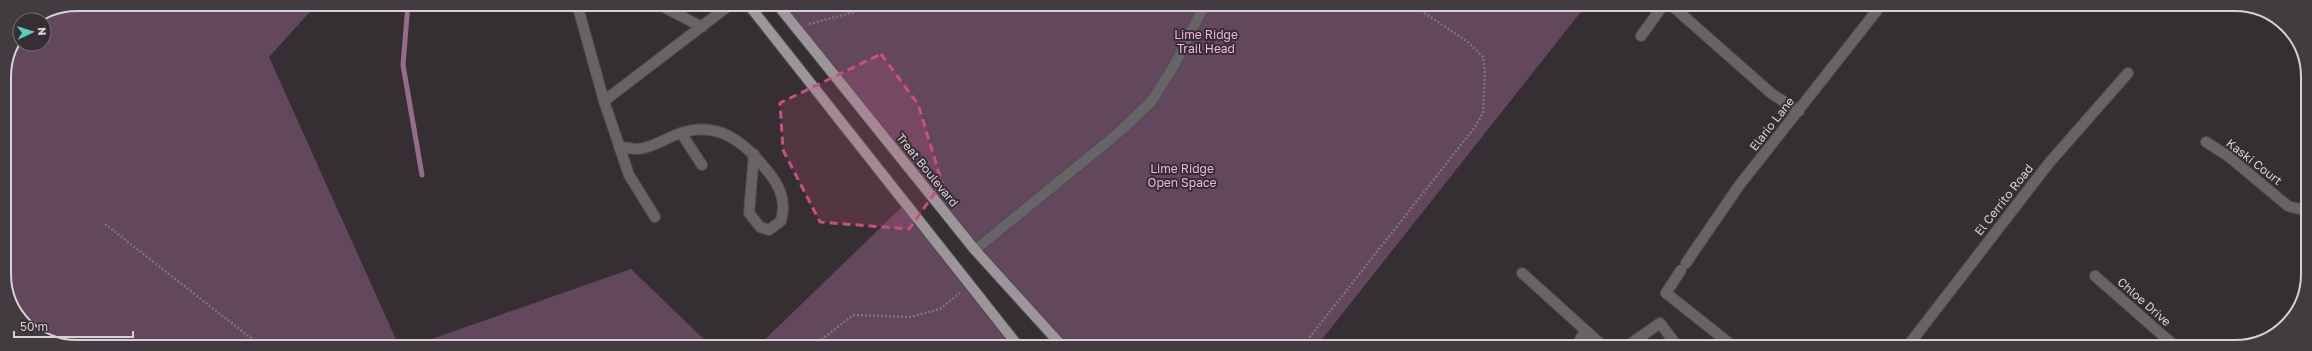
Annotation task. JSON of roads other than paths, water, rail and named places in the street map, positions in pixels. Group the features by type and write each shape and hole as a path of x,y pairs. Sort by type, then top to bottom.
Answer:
{"main road":[{"path":"754,11 1013,340"},
{"name":"Treat Boulevard","path":"783,11 975,250 1057,340"}],"street":[{"path":"579,11 604,101 628,175 655,217"},
{"path":"671,11 702,27"},
{"path":"604,101 722,11"},
{"path":"975,250 1117,134 1147,106 1175,64 1202,11"},
{"path":"1641,36 1659,11"},
{"path":"1678,11 1772,94 1799,111"},
{"name":"Elario Lane","path":"1725,340 1666,293 1738,187 1877,11"},
{"name":"El Cerrito Road","path":"1912,340 2049,163 2128,73"},
{"path":"619,147 638,149 681,133 703,129 720,132 740,141 754,154 781,191 785,208 781,221 768,230 760,227 749,213 754,154"},
{"path":"681,133 702,165"},
{"name":"Kaski Court","path":"2206,142 2228,156 2288,206 2301,209"},
{"path":"1522,273 1596,340"},
{"name":"Chloe Drive","path":"2095,276 2168,340"},
{"path":"1636,340 1660,323 1673,340"},
{"path":"1580,340 1585,331"}],"waterway":[{"path":"407,11 403,65 422,175"}],"park label":[{"name":"Lime Ridge Trail Head","path":"1206,42"},
{"name":"Lime Ridge Open Space","path":"1182,176"}]}
